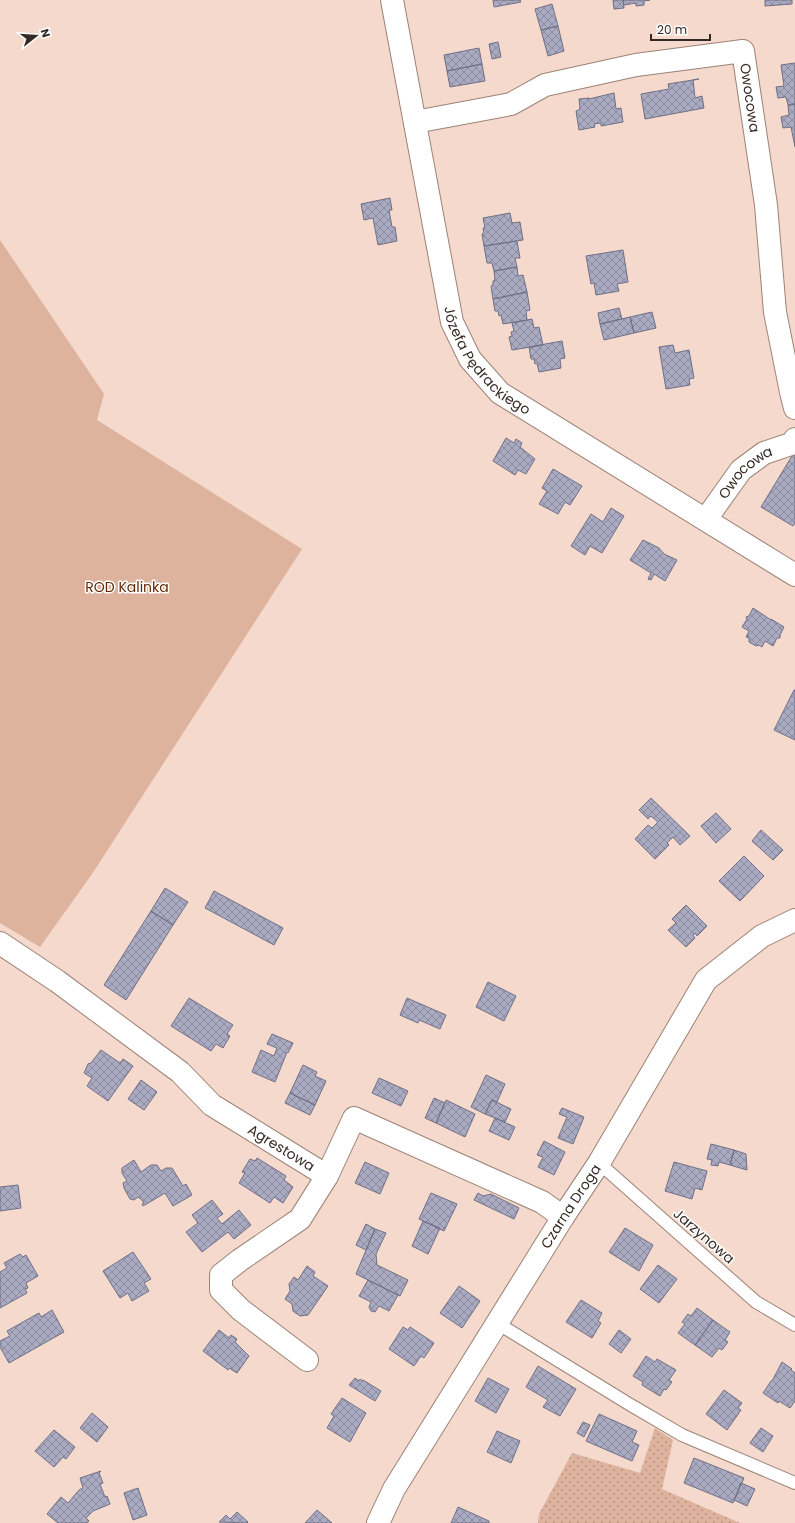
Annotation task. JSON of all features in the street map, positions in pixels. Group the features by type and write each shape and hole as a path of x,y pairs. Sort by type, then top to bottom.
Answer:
{"street":[{"name":"Józefa Pędrackiego","path":"392,0 452,322 470,359 500,393 795,574"},
{"name":"Owocowa","path":"415,122 511,104 545,85 636,65 743,51 766,205 775,312 795,408"},
{"name":"Owocowa","path":"706,519 741,470 764,453 794,443 795,439"},
{"name":"Czarna Droga","path":"378,1523 394,1489 563,1217 599,1163 706,980 762,936 795,920"},
{"name":"Agrestowa","path":"0,943 57,981 180,1072 212,1105 327,1176 354,1118 542,1202 563,1217"},
{"path":"307,1360 241,1310 221,1290 221,1275 240,1260 300,1219 327,1176"}],"lane":[{"name":"Jarzynowa","path":"599,1163 756,1302 795,1325"},
{"path":"497,1323 682,1435 795,1483"}],"green space":[{"name":"ROD Kalinka","path":"0,240 104,394 97,420 302,549 92,874 40,947 0,923"},
{"path":"655,1428 673,1440 662,1489 740,1523 538,1523 539,1514 572,1453 640,1473"}],"building":[{"path":"493,0 520,0 521,2 494,7"},
{"path":"613,0 623,0 624,8 614,9"},
{"path":"623,0 650,0 644,1 644,5 636,6 636,3 624,5"},
{"path":"765,0 792,0 792,4 765,6"},
{"path":"552,4 558,26 541,30 535,9"},
{"path":"558,26 564,51 548,56 541,30"},
{"path":"498,42 501,57 492,59 489,44"},
{"path":"479,48 482,64 447,71 444,55"},
{"path":"795,63 795,104 788,105 786,97 778,98 776,87 784,86 781,65"},
{"path":"482,64 485,81 450,87 447,71"},
{"path":"699,79 693,80 695,98 702,96 704,108 645,119 641,94 669,89 668,84"},
{"path":"614,93 616,109 621,108 623,122 601,126 601,123 594,124 595,127 579,130 576,111 580,108 579,99 589,99"},
{"path":"795,104 795,147 791,127 783,128 781,117 789,115 788,105"},
{"path":"390,198 392,210 389,210 392,227 395,227 397,241 378,245 373,218 364,220 361,204"},
{"path":"510,213 512,223 520,222 523,240 484,246 482,234 484,233 483,228 485,228 483,218"},
{"path":"517,241 520,258 515,258 517,267 494,271 492,263 487,263 484,246"},
{"path":"623,250 628,282 617,284 619,291 596,295 594,283 591,284 586,256"},
{"path":"517,267 518,276 523,275 527,292 493,299 491,286 495,280 494,271"},
{"path":"527,292 530,310 526,311 527,320 503,324 501,315 499,316 498,311 495,311 493,299"},
{"path":"619,308 622,319 600,324 598,313"},
{"path":"652,312 656,328 634,333 630,317"},
{"path":"630,317 634,333 604,340 600,324"},
{"path":"532,319 534,328 539,327 543,345 512,350 509,337 512,336 511,332 514,331 512,323"},
{"path":"562,341 565,358 560,359 561,368 539,372 537,363 535,364 534,359 531,359 529,347"},
{"path":"673,345 675,353 689,350 694,378 689,379 690,385 666,389 659,347"},
{"path":"506,438 514,443 516,439 522,443 520,447 535,459 526,474 518,470 515,475 493,461"},
{"path":"795,451 795,523 793,526 761,507"},
{"path":"553,469 582,486 570,505 565,502 558,514 539,504 547,491 542,488"},
{"path":"611,508 624,516 602,553 590,546 585,555 571,546 591,514 603,522"},
{"path":"643,540 659,548 664,554 677,560 665,581 654,574 651,580 648,579 651,573 630,560"},
{"path":"753,608 784,627 780,638 777,638 773,646 765,641 762,647 759,645 756,646 749,642 749,638 746,637 749,631 742,627 747,619 746,617 749,616"},
{"path":"795,690 795,740 774,730"},
{"path":"651,798 690,836 680,845 673,837 667,843 669,845 655,859 635,839 648,825 652,828 658,822 651,816 648,819 639,810"},
{"path":"716,813 731,829 716,843 701,826"},
{"path":"761,830 783,850 773,860 752,841"},
{"path":"744,856 764,876 740,901 719,881"},
{"path":"165,888 188,902 173,925 151,911"},
{"path":"214,891 283,928 274,945 205,908"},
{"path":"686,905 707,926 697,936 695,933 693,935 695,938 686,947 668,930 676,923 672,919"},
{"path":"151,911 173,925 126,1000 104,985"},
{"path":"488,982 516,996 504,1021 476,1007"},
{"path":"189,998 233,1025 227,1034 230,1036 223,1048 216,1044 211,1051 171,1026"},
{"path":"407,998 446,1015 440,1029 419,1020 418,1023 400,1015"},
{"path":"272,1034 293,1043 288,1053 287,1052 275,1082 252,1072 261,1050 274,1056 277,1048 267,1044"},
{"path":"101,1050 120,1063 123,1059 133,1066 108,1101 87,1086 92,1078 84,1073 88,1064 91,1063"},
{"path":"303,1065 317,1072 315,1076 326,1081 315,1105 290,1093"},
{"path":"486,1075 505,1084 497,1102 492,1100 485,1114 471,1107"},
{"path":"379,1078 408,1091 401,1106 372,1093"},
{"path":"141,1080 157,1092 144,1110 128,1099"},
{"path":"290,1093 315,1105 310,1115 285,1103"},
{"path":"434,1098 445,1103 436,1123 425,1118"},
{"path":"446,1100 475,1114 465,1137 436,1123"},
{"path":"492,1100 511,1109 505,1122 485,1114"},
{"path":"562,1108 584,1117 573,1144 558,1138 567,1117 559,1114"},
{"path":"495,1118 515,1127 509,1140 489,1131"},
{"path":"544,1141 565,1152 554,1175 538,1167 543,1157 537,1155"},
{"path":"711,1144 734,1150 730,1165 719,1162 718,1166 711,1165 712,1160 707,1159"},
{"path":"734,1150 746,1154 747,1170 730,1165"},
{"path":"257,1158 286,1176 284,1180 293,1187 283,1203 274,1197 270,1203 239,1183 245,1173 242,1172 250,1159 255,1161"},
{"path":"134,1160 141,1172 151,1165 157,1165 161,1171 166,1168 172,1168 183,1186 186,1184 192,1195 173,1206 165,1193 143,1206 142,1204 144,1203 140,1198 138,1197 134,1200 130,1199 124,1188 123,1183 127,1181 122,1173 122,1168"},
{"path":"365,1162 389,1173 380,1194 355,1183"},
{"path":"674,1162 707,1171 702,1190 695,1188 692,1199 665,1191"},
{"path":"18,1185 21,1208 0,1211 0,1187"},
{"path":"431,1193 457,1204 444,1231 419,1219"},
{"path":"478,1193 483,1196 491,1194 519,1208 514,1219 474,1200"},
{"path":"212,1200 223,1214 217,1218 222,1224 239,1210 251,1225 234,1239 228,1232 202,1252 186,1232 198,1223 192,1215"},
{"path":"423,1221 440,1228 428,1254 412,1246"},
{"path":"366,1224 375,1229 366,1250 356,1245"},
{"path":"625,1228 653,1245 639,1271 609,1252"},
{"path":"375,1229 386,1233 376,1254 377,1265 408,1280 400,1296 356,1274"},
{"path":"133,1252 151,1279 144,1283 149,1291 132,1301 128,1293 120,1298 103,1271"},
{"path":"20,1254 23,1257 26,1255 38,1276 26,1283 28,1288 25,1289 27,1293 0,1308 0,1272 7,1268 4,1263"},
{"path":"658,1265 677,1279 659,1303 640,1289"},
{"path":"307,1266 315,1272 313,1276 328,1286 308,1315 300,1316 293,1311 292,1304 285,1299 290,1291 289,1284 294,1277 298,1280"},
{"path":"368,1280 398,1295 389,1311 379,1306 375,1312 371,1311 369,1307 371,1302 359,1296"},
{"path":"459,1286 480,1301 462,1328 440,1313"},
{"path":"581,1300 602,1313 598,1321 601,1323 592,1338 566,1322"},
{"path":"697,1308 713,1320 695,1345 678,1333 685,1324 682,1322 688,1314 691,1316"},
{"path":"52,1310 64,1332 9,1363 0,1347 0,1341 10,1336 7,1331 39,1313 41,1317"},
{"path":"713,1320 730,1332 725,1340 728,1342 722,1350 719,1348 712,1357 695,1345"},
{"path":"403,1327 408,1330 410,1327 434,1343 424,1358 421,1356 414,1366 389,1349"},
{"path":"219,1330 229,1338 231,1335 237,1339 235,1342 249,1356 237,1373 229,1368 228,1370 203,1351"},
{"path":"619,1330 631,1339 621,1353 609,1344"},
{"path":"646,1356 655,1362 657,1359 676,1370 669,1380 672,1382 666,1390 664,1389 660,1396 642,1385 643,1382 633,1376"},
{"path":"782,1362 795,1373 795,1401 790,1408 779,1401 778,1403 763,1393 772,1381"},
{"path":"538,1366 576,1389 560,1416 543,1407 548,1400 526,1387"},
{"path":"355,1378 359,1381 360,1379 363,1380 381,1391 375,1401 349,1385"},
{"path":"488,1378 509,1389 496,1413 475,1401"},
{"path":"724,1390 742,1403 738,1408 741,1410 727,1430 706,1414"},
{"path":"342,1398 366,1413 350,1442 327,1428 334,1416 331,1414"},
{"path":"92,1413 108,1427 97,1442 80,1428"},
{"path":"599,1414 637,1431 632,1442 639,1445 632,1461 586,1441"},
{"path":"583,1422 590,1425 584,1437 577,1433"},
{"path":"761,1428 773,1436 763,1452 750,1443"},
{"path":"54,1430 75,1447 66,1459 63,1457 54,1467 35,1451"},
{"path":"497,1431 520,1441 511,1463 487,1452"},
{"path":"694,1458 744,1478 733,1503 684,1483"},
{"path":"101,1471 99,1473 103,1483 100,1484 105,1497 107,1496 110,1504 93,1511 86,1518 89,1521 87,1523 58,1523 47,1514 61,1497 68,1503 79,1490 83,1488 80,1478"},
{"path":"741,1483 755,1489 747,1506 734,1500"},
{"path":"138,1488 147,1515 133,1520 124,1493"},
{"path":"458,1507 489,1521 489,1523 451,1523"},
{"path":"317,1510 332,1523 305,1523"},
{"path":"237,1512 248,1522 247,1523 219,1522 226,1515 230,1519"}]}
